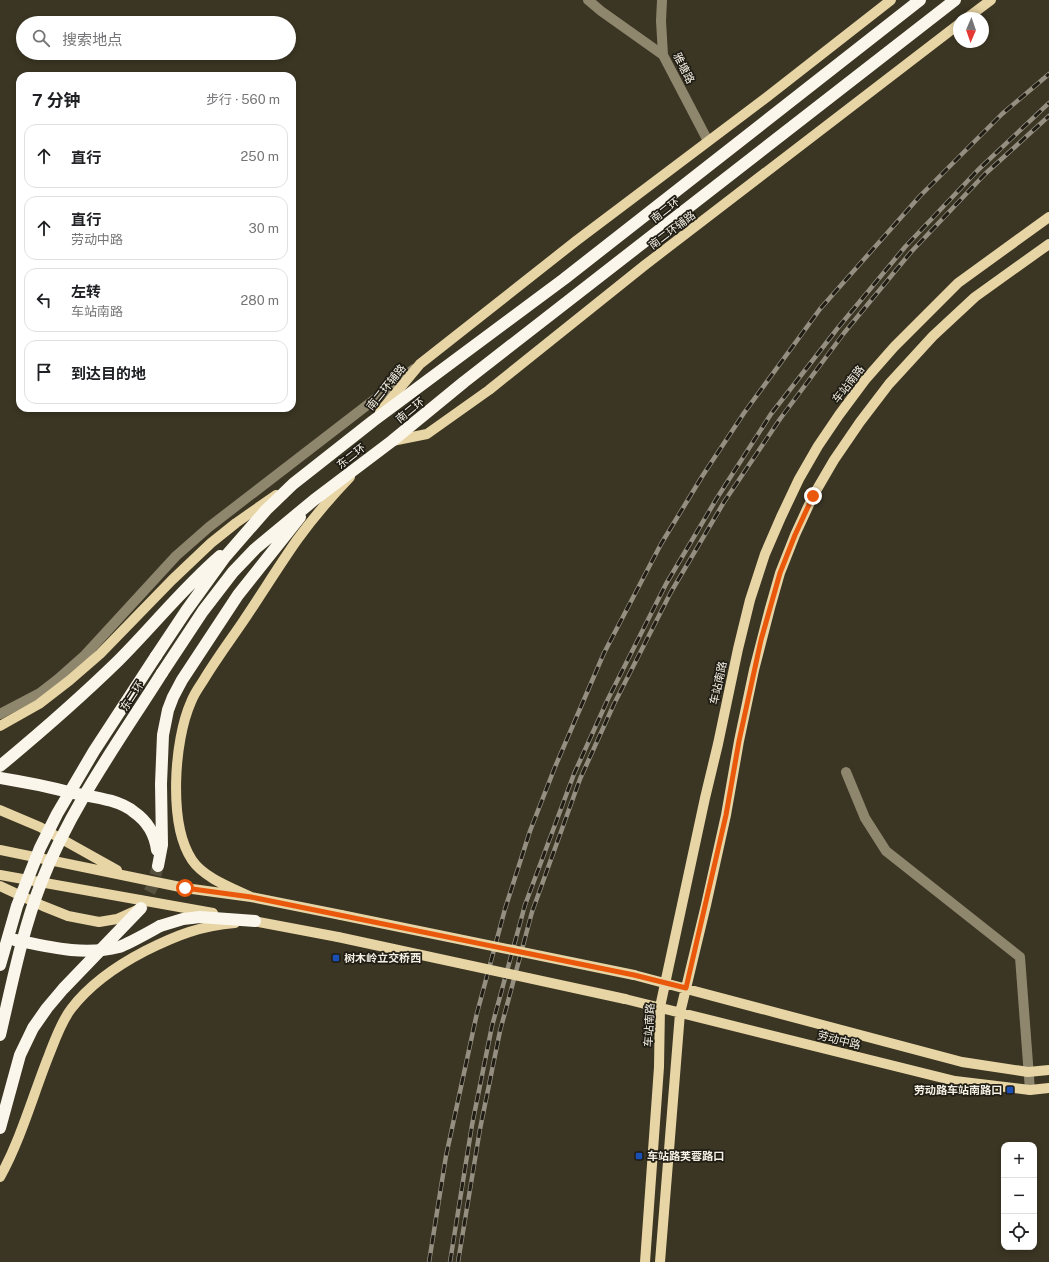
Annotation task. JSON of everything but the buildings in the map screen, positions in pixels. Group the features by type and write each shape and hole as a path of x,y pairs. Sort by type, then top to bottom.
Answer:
{"highway":[{"name":"南二环","path":"373,421 570,274 920,0"},
{"name":"南二环","path":"392,441 464,382 955,0"},
{"name":"东二环","path":"0,965 22,893 40,848 61,807 98,745 186,611 225,557 266,510 293,484 373,421"},
{"name":"东二环","path":"0,1035 14,971 33,904 54,853 88,788 181,643 233,572 255,548 314,500 392,441"},
{"path":"0,778 117,802 134,811 146,823 154,838 157,849 158,866 162,845 161,822 163,735 168,710 173,697 238,595 314,500"},
{"path":"0,766 55,720 119,660 206,568 244,536"},
{"path":"0,1128 20,1055 33,1028 63,989 141,908"},
{"path":"0,937 76,951 100,950 120,946 160,926 183,919 200,918 255,921"}],"main road":[{"name":"南二环辅路","path":"373,421 420,364 576,241 891,0"},
{"path":"975,12 991,0"},
{"name":"南二环辅路","path":"392,441 427,434 489,390 645,265 953,29"},
{"name":"车站南路","path":"645,1262 659,1067 660,1007 738,649 750,600 765,554 780,517 799,479 818,446 865,380 894,346 958,283 1049,217"},
{"path":"660,1262 680,1013 726,815 740,734 754,670 780,573 813,496 834,460 860,422 889,384 933,336 975,297 1049,244"},
{"path":"251,897 222,884 206,874 193,861 185,846 180,831 177,814 179,746 184,721 191,701 211,668 298,540 323,508 362,464"},
{"path":"0,726 39,704 70,680 100,654 172,580 211,543 293,484"},
{"path":"0,810 40,827 126,875"},
{"path":"0,850 185,888 251,897"},
{"name":"劳动中路","path":"0,875 338,937 660,1007 955,1081 1030,1090 1049,1088"},
{"path":"0,886 68,916 99,922 117,919 141,908"},
{"name":"劳动中路","path":"251,897 666,982 962,1062 1028,1072 1049,1070"},
{"path":"0,1177 9,1161 57,1034 70,1010 83,995 130,959 180,935 197,929 224,924 255,921"}],"street":[{"path":"588,0 663,56"},
{"name":"雅塘路","path":"662,0 661,21 663,56 708,141"},
{"path":"0,714 40,693 58,679 85,655 176,556 209,527 420,364"},
{"path":"846,772 865,818 886,850 1020,957 1030,1090"}],"tunnel":[{"path":"141,908 152,887 158,866"}],"railway":[{"path":"429,1262 446,1156 477,1013 505,909 530,831 555,767 604,653 661,544 703,475 744,413 820,309 920,196 1002,114 1049,74"},
{"path":"450,1262 472,1125 492,1026 525,905 574,774 608,699 666,584 717,498 771,414 837,329 905,247 978,170 1049,103"},
{"path":"458,1262 480,1129 500,1031 532,912 580,779 614,704 671,592 724,502 780,419 844,333 911,252 985,174 1049,116"}],"place":[{"name":"树木岭立交桥西","path":"336,958"},
{"name":"劳动路车站南路口","path":"1010,1090"},
{"name":"车站路芙蓉路口","path":"639,1156"}],"route":[{"path":"185,888 251,897 634,975 686,988 726,815 739,741 761,640 780,573 813,496"}]}
